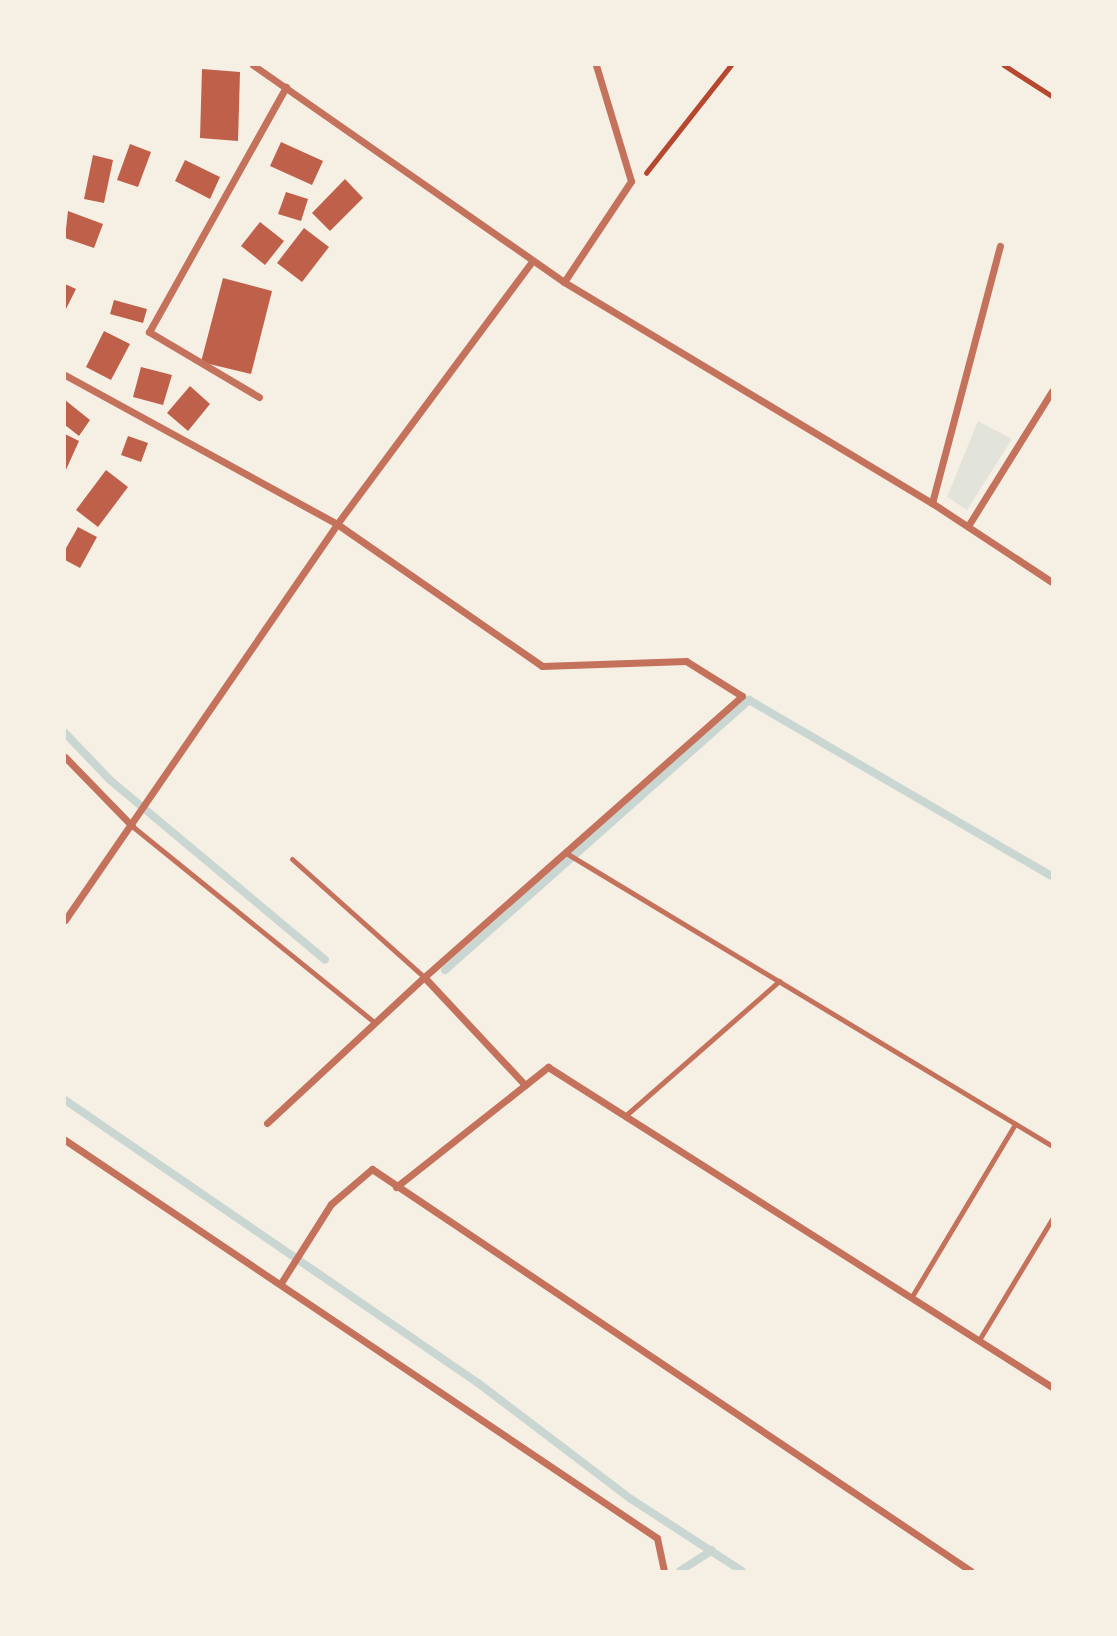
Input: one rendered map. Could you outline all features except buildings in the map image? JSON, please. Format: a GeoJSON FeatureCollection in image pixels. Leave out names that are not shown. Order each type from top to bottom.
{"type":"FeatureCollection","features":[{"type":"Feature","properties":{"kind":"street"},"geometry":{"type":"LineString","coordinates":[[253,65],[564,282],[932,503],[1052,582]]}},
{"type":"Feature","properties":{"kind":"street"},"geometry":{"type":"LineString","coordinates":[[564,282],[631,181],[596,65]]}},
{"type":"Feature","properties":{"kind":"street"},"geometry":{"type":"LineString","coordinates":[[260,397],[149,332],[286,87]]}},
{"type":"Feature","properties":{"kind":"street"},"geometry":{"type":"LineString","coordinates":[[932,503],[1000,246]]}},
{"type":"Feature","properties":{"kind":"street"},"geometry":{"type":"LineString","coordinates":[[65,920],[337,524],[532,261]]}},
{"type":"Feature","properties":{"kind":"street"},"geometry":{"type":"LineString","coordinates":[[65,375],[337,524],[542,666],[686,661],[742,696],[373,1021],[267,1123]]}},
{"type":"Feature","properties":{"kind":"street"},"geometry":{"type":"LineString","coordinates":[[968,526],[1052,391]]}},
{"type":"Feature","properties":{"kind":"street"},"geometry":{"type":"LineString","coordinates":[[65,757],[132,826]]}},
{"type":"Feature","properties":{"kind":"street"},"geometry":{"type":"LineString","coordinates":[[424,977],[525,1085]]}},
{"type":"Feature","properties":{"kind":"street"},"geometry":{"type":"LineString","coordinates":[[396,1186],[548,1067],[1052,1387]]}},
{"type":"Feature","properties":{"kind":"street"},"geometry":{"type":"LineString","coordinates":[[65,1140],[657,1538],[664,1571]]}},
{"type":"Feature","properties":{"kind":"street"},"geometry":{"type":"LineString","coordinates":[[281,1283],[303,1244],[331,1204],[372,1169],[971,1571]]}},
{"type":"Feature","properties":{"kind":"lane"},"geometry":{"type":"LineString","coordinates":[[132,826],[373,1021]]}},
{"type":"Feature","properties":{"kind":"lane"},"geometry":{"type":"LineString","coordinates":[[566,853],[1052,1146]]}},
{"type":"Feature","properties":{"kind":"lane"},"geometry":{"type":"LineString","coordinates":[[292,859],[424,977]]}},
{"type":"Feature","properties":{"kind":"lane"},"geometry":{"type":"LineString","coordinates":[[625,1116],[779,981]]}},
{"type":"Feature","properties":{"kind":"lane"},"geometry":{"type":"LineString","coordinates":[[911,1297],[1016,1124]]}},
{"type":"Feature","properties":{"kind":"lane"},"geometry":{"type":"LineString","coordinates":[[979,1340],[1052,1219]]}},
{"type":"Feature","properties":{"kind":"path"},"geometry":{"type":"LineString","coordinates":[[631,181],[653,169],[731,65]]}},
{"type":"Feature","properties":{"kind":"path"},"geometry":{"type":"LineString","coordinates":[[1004,65],[1052,96]]}},
{"type":"Feature","properties":{"kind":"shaded area"},"geometry":{"type":"Polygon","coordinates":[[[978,421],[1012,439],[967,510],[947,497],[978,421]]]}},
{"type":"Feature","properties":{"kind":"waterway"},"geometry":{"type":"LineString","coordinates":[[445,970],[749,700],[1052,876]]}},
{"type":"Feature","properties":{"kind":"waterway"},"geometry":{"type":"LineString","coordinates":[[65,733],[110,780],[325,960]]}},
{"type":"Feature","properties":{"kind":"waterway"},"geometry":{"type":"LineString","coordinates":[[65,1100],[478,1383],[631,1499],[742,1571]]}},
{"type":"Feature","properties":{"kind":"waterway"},"geometry":{"type":"LineString","coordinates":[[680,1571],[712,1550]]}}]}
